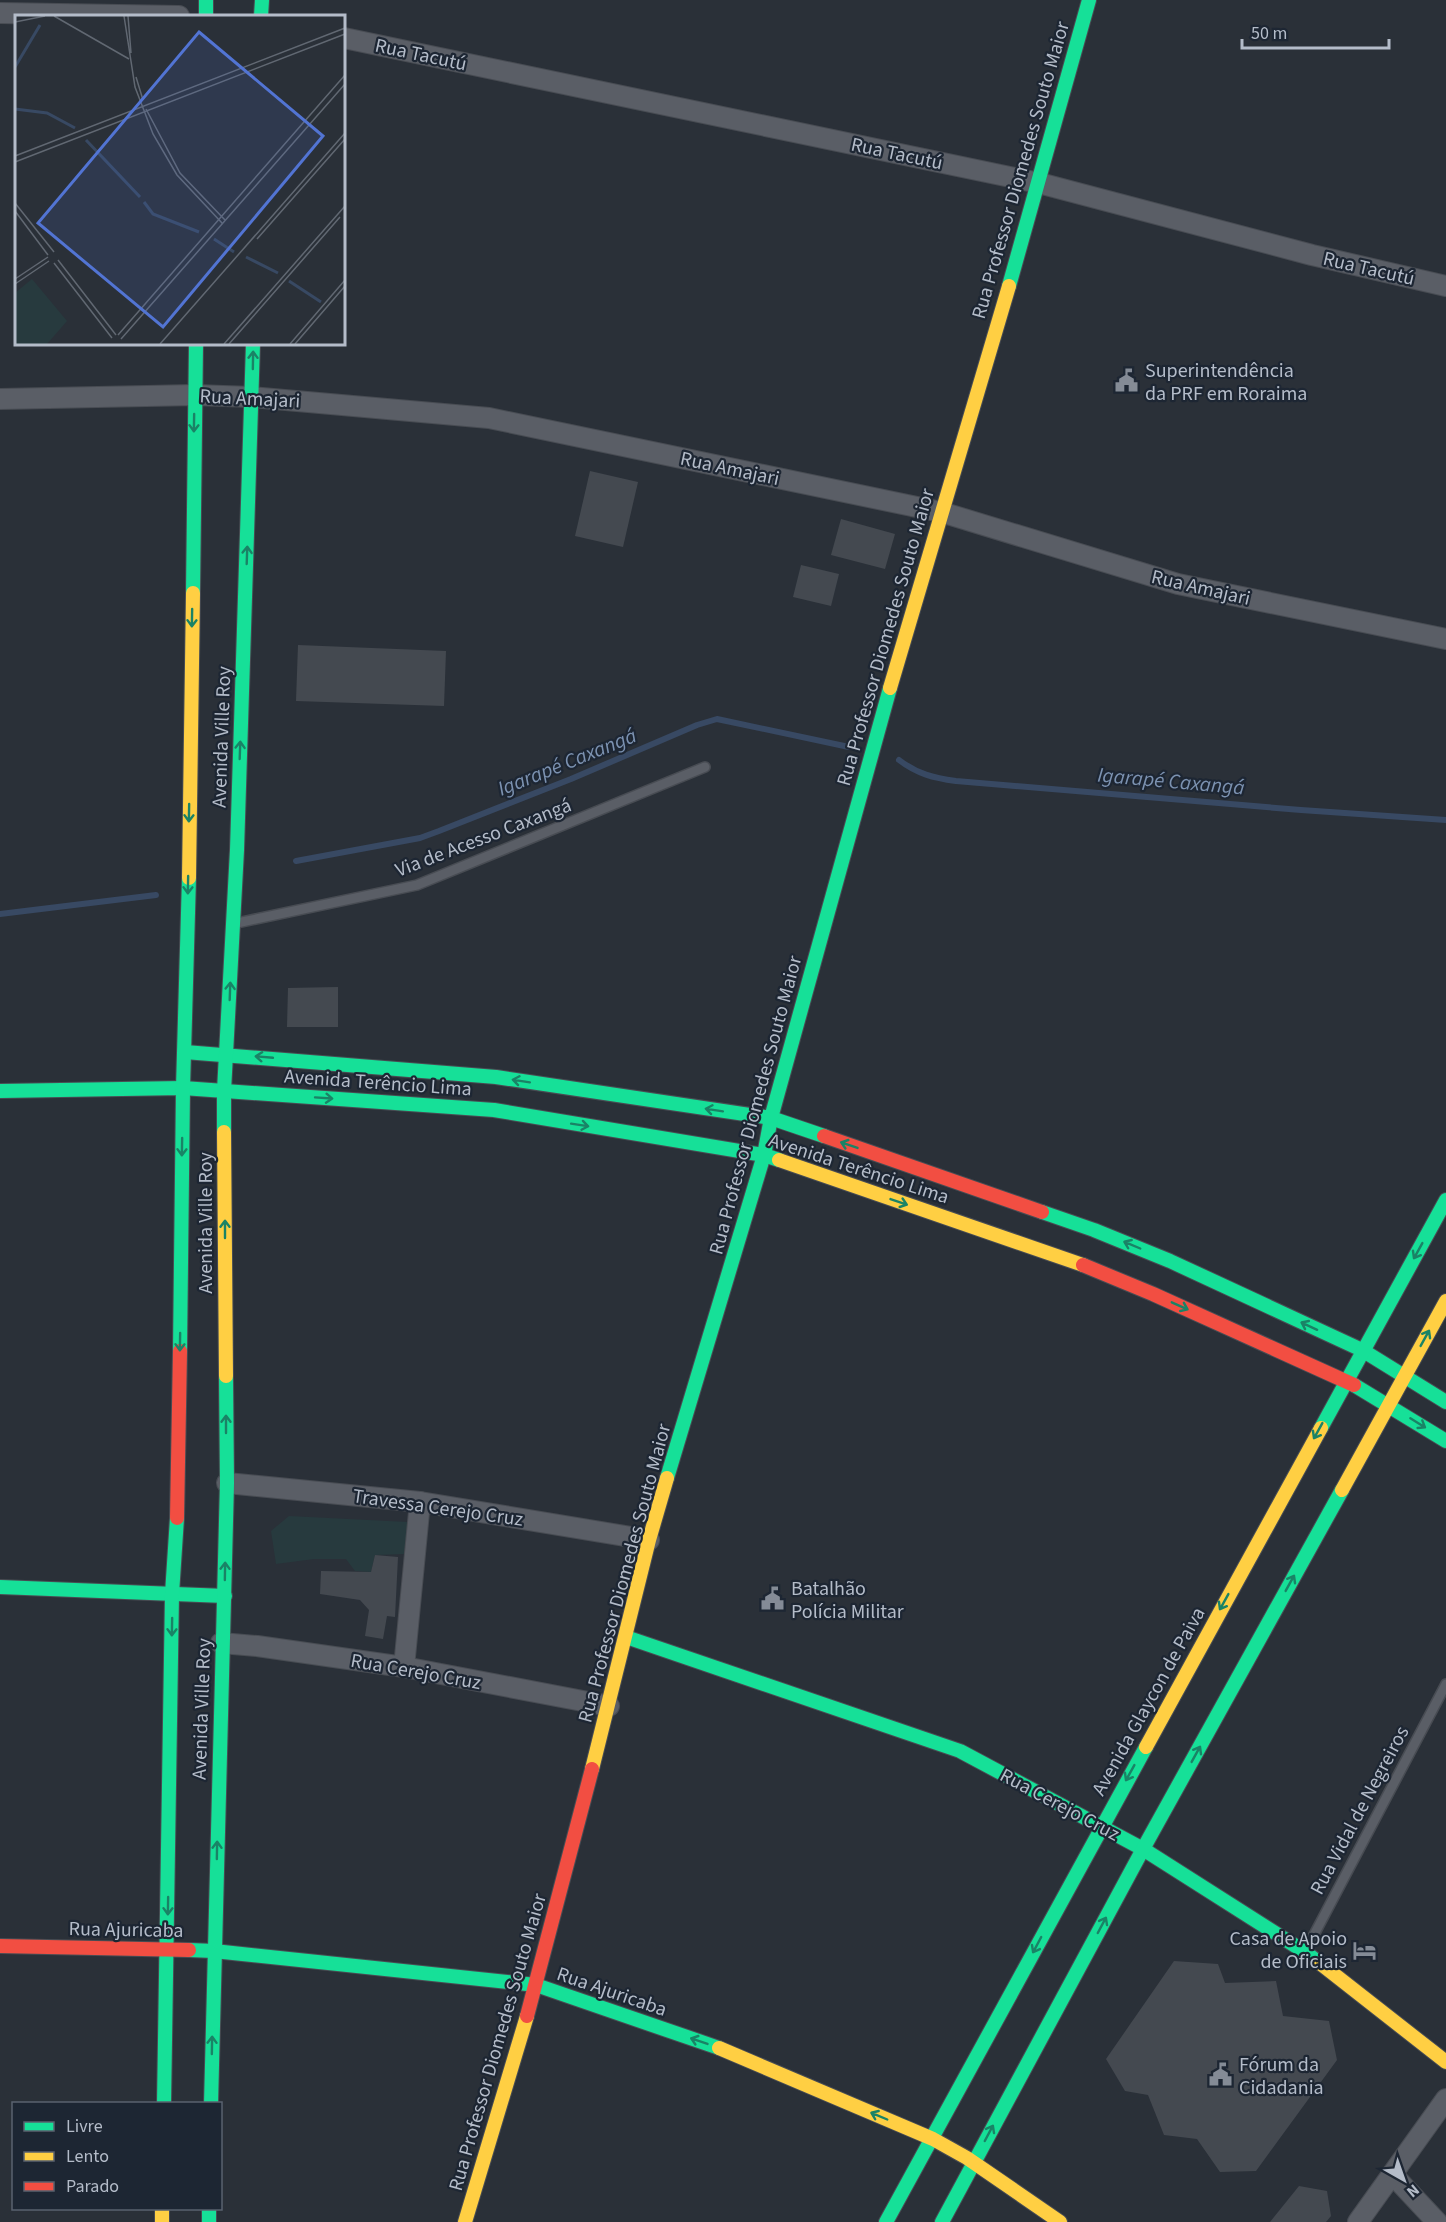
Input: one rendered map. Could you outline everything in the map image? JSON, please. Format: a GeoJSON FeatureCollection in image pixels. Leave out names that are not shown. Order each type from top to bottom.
{"type":"FeatureCollection","features":[{"type":"Feature","properties":{"kind":"main road"},"geometry":{"type":"LineString","coordinates":[[261,15],[262,0]]}},
{"type":"Feature","properties":{"kind":"main road","name":"Rua Professor Diomedes Souto Maior"},"geometry":{"type":"LineString","coordinates":[[465,2222],[536,1985],[609,1706],[649,1540],[764,1155],[771,1118],[866,771],[1039,183],[1089,0]]}},
{"type":"Feature","properties":{"kind":"main road","name":"Avenida Ville Roy"},"geometry":{"type":"LineString","coordinates":[[164,2102],[172,1594],[178,1485],[196,345]]}},
{"type":"Feature","properties":{"kind":"main road","name":"Avenida Ville Roy"},"geometry":{"type":"LineString","coordinates":[[211,2102],[221,1644],[225,1596],[227,1483],[224,1091],[228,1054],[232,919],[237,850],[253,345]]}},
{"type":"Feature","properties":{"kind":"main road","name":"Avenida Terêncio Lima"},"geometry":{"type":"LineString","coordinates":[[184,1052],[496,1077],[771,1118],[1094,1230],[1170,1261],[1362,1350],[1446,1402]]}},
{"type":"Feature","properties":{"kind":"main road","name":"Avenida Terêncio Lima"},"geometry":{"type":"LineString","coordinates":[[0,1091],[183,1088],[494,1110],[764,1155],[1084,1265],[1157,1286],[1346,1380],[1446,1441]]}},
{"type":"Feature","properties":{"kind":"main road","name":"Avenida Glaycon de Paiva"},"geometry":{"type":"LineString","coordinates":[[886,2222],[1446,1200]]}},
{"type":"Feature","properties":{"kind":"main road"},"geometry":{"type":"LineString","coordinates":[[1157,1286],[1170,1261]]}},
{"type":"Feature","properties":{"kind":"main road"},"geometry":{"type":"LineString","coordinates":[[942,2222],[1143,1849],[1446,1301]]}},
{"type":"Feature","properties":{"kind":"main road"},"geometry":{"type":"LineString","coordinates":[[0,1587],[225,1596]]}},
{"type":"Feature","properties":{"kind":"main road","name":"Rua Cerejo Cruz"},"geometry":{"type":"LineString","coordinates":[[626,1637],[960,1751],[1102,1825],[1305,1952],[1446,2062]]}},
{"type":"Feature","properties":{"kind":"main road","name":"Rua Ajuricaba"},"geometry":{"type":"LineString","coordinates":[[0,1946],[214,1951],[536,1985],[727,2051],[933,2139],[1060,2222]]}},
{"type":"Feature","properties":{"kind":"street"},"geometry":{"type":"LineString","coordinates":[[0,13],[119,15]]}},
{"type":"Feature","properties":{"kind":"street","name":"Rua Tacutú"},"geometry":{"type":"LineString","coordinates":[[345,38],[1039,183],[1312,255],[1446,286]]}},
{"type":"Feature","properties":{"kind":"street","name":"Rua Amajari"},"geometry":{"type":"LineString","coordinates":[[0,399],[195,395],[252,397],[489,418],[941,512],[1178,584],[1446,639]]}},
{"type":"Feature","properties":{"kind":"street","name":"Travessa Cerejo Cruz"},"geometry":{"type":"LineString","coordinates":[[227,1483],[420,1502],[649,1540]]}},
{"type":"Feature","properties":{"kind":"street"},"geometry":{"type":"LineString","coordinates":[[404,1667],[420,1502]]}},
{"type":"Feature","properties":{"kind":"street","name":"Rua Cerejo Cruz"},"geometry":{"type":"LineString","coordinates":[[221,1644],[256,1646],[404,1667],[609,1706]]}},
{"type":"Feature","properties":{"kind":"street"},"geometry":{"type":"LineString","coordinates":[[1358,2222],[1446,2099]]}},
{"type":"Feature","properties":{"kind":"street"},"geometry":{"type":"LineString","coordinates":[[1393,2175],[1437,2222]]}},
{"type":"Feature","properties":{"kind":"lane","name":"Via de Acesso Caxangá"},"geometry":{"type":"LineString","coordinates":[[232,919],[417,885],[705,767]]}},
{"type":"Feature","properties":{"kind":"lane","name":"Rua Vidal de Negreiros"},"geometry":{"type":"LineString","coordinates":[[1305,1952],[1446,1684]]}},
{"type":"Feature","properties":{"kind":"green space"},"geometry":{"type":"Polygon","coordinates":[[[289,1516],[408,1522],[404,1554],[375,1555],[371,1572],[355,1571],[346,1559],[314,1559],[276,1564],[271,1531],[289,1516]]]}},
{"type":"Feature","properties":{"kind":"building"},"geometry":{"type":"Polygon","coordinates":[[[590,471],[638,482],[623,547],[575,536],[590,471]]]}},
{"type":"Feature","properties":{"kind":"building"},"geometry":{"type":"Polygon","coordinates":[[[841,519],[895,534],[885,569],[831,555],[841,519]]]}},
{"type":"Feature","properties":{"kind":"building"},"geometry":{"type":"Polygon","coordinates":[[[801,565],[839,574],[831,606],[793,597],[801,565]]]}},
{"type":"Feature","properties":{"kind":"building"},"geometry":{"type":"Polygon","coordinates":[[[298,645],[446,651],[444,706],[296,701],[298,645]]]}},
{"type":"Feature","properties":{"kind":"building"},"geometry":{"type":"Polygon","coordinates":[[[338,987],[338,1027],[287,1027],[288,988],[338,987]]]}},
{"type":"Feature","properties":{"kind":"building"},"geometry":{"type":"Polygon","coordinates":[[[375,1555],[398,1557],[395,1617],[387,1616],[383,1639],[365,1636],[369,1610],[360,1600],[320,1594],[321,1571],[371,1572],[375,1555]]]}},
{"type":"Feature","properties":{"kind":"building","name":"Fórum da Cidadania"},"geometry":{"type":"Polygon","coordinates":[[[1174,1961],[1218,1964],[1225,1983],[1276,1981],[1283,2016],[1329,2021],[1337,2060],[1256,2171],[1220,2172],[1197,2139],[1164,2135],[1148,2095],[1125,2091],[1106,2059],[1174,1961]]]}},
{"type":"Feature","properties":{"kind":"building"},"geometry":{"type":"Polygon","coordinates":[[[1299,2186],[1327,2191],[1331,2216],[1326,2222],[1270,2222],[1299,2186]]]}},
{"type":"Feature","properties":{"kind":"waterway","name":"Igarapé Caxangá"},"geometry":{"type":"LineString","coordinates":[[296,861],[420,838],[571,779],[697,725],[717,719],[849,747]]}},
{"type":"Feature","properties":{"kind":"waterway","name":"Igarapé Caxangá"},"geometry":{"type":"LineString","coordinates":[[899,760],[926,775],[956,781],[1446,820]]}},
{"type":"Feature","properties":{"kind":"waterway","name":"Igarapé Caxangá"},"geometry":{"type":"LineString","coordinates":[[0,914],[156,895]]}},
{"type":"Feature","properties":{"kind":"traffic: fast"},"geometry":{"type":"LineString","coordinates":[[206,0],[206,15]]}},
{"type":"Feature","properties":{"kind":"traffic: fast"},"geometry":{"type":"LineString","coordinates":[[261,15],[262,0]]}},
{"type":"Feature","properties":{"kind":"traffic: fast"},"geometry":{"type":"LineString","coordinates":[[1009,286],[1089,0]]}},
{"type":"Feature","properties":{"kind":"traffic: fast"},"geometry":{"type":"LineString","coordinates":[[193,593],[196,345]]}},
{"type":"Feature","properties":{"kind":"traffic: fast"},"geometry":{"type":"LineString","coordinates":[[224,1132],[224,1091],[237,850],[253,345]]}},
{"type":"Feature","properties":{"kind":"traffic: fast"},"geometry":{"type":"LineString","coordinates":[[667,1478],[764,1155],[771,1118],[890,688]]}},
{"type":"Feature","properties":{"kind":"traffic: fast"},"geometry":{"type":"LineString","coordinates":[[180,1351],[183,1088],[189,878]]}},
{"type":"Feature","properties":{"kind":"traffic: fast"},"geometry":{"type":"LineString","coordinates":[[185,1052],[496,1077],[771,1118],[824,1136]]}},
{"type":"Feature","properties":{"kind":"traffic: fast"},"geometry":{"type":"LineString","coordinates":[[0,1091],[183,1088],[494,1110],[764,1155],[779,1160]]}},
{"type":"Feature","properties":{"kind":"traffic: fast"},"geometry":{"type":"LineString","coordinates":[[1321,1428],[1446,1200]]}},
{"type":"Feature","properties":{"kind":"traffic: fast"},"geometry":{"type":"LineString","coordinates":[[1042,1212],[1170,1261],[1362,1350],[1446,1402]]}},
{"type":"Feature","properties":{"kind":"traffic: fast"},"geometry":{"type":"LineString","coordinates":[[211,2102],[227,1483],[226,1376]]}},
{"type":"Feature","properties":{"kind":"traffic: fast"},"geometry":{"type":"LineString","coordinates":[[1354,1385],[1446,1441]]}},
{"type":"Feature","properties":{"kind":"traffic: fast"},"geometry":{"type":"LineString","coordinates":[[942,2222],[1143,1849],[1342,1490]]}},
{"type":"Feature","properties":{"kind":"traffic: fast"},"geometry":{"type":"LineString","coordinates":[[164,2102],[172,1594],[177,1518]]}},
{"type":"Feature","properties":{"kind":"traffic: fast"},"geometry":{"type":"LineString","coordinates":[[0,1587],[225,1596]]}},
{"type":"Feature","properties":{"kind":"traffic: fast"},"geometry":{"type":"LineString","coordinates":[[626,1637],[960,1751],[1143,1849],[1321,1964]]}},
{"type":"Feature","properties":{"kind":"traffic: fast"},"geometry":{"type":"LineString","coordinates":[[886,2222],[1146,1747]]}},
{"type":"Feature","properties":{"kind":"traffic: fast"},"geometry":{"type":"LineString","coordinates":[[189,1950],[536,1985],[719,2048]]}},
{"type":"Feature","properties":{"kind":"traffic: fast"},"geometry":{"type":"LineString","coordinates":[[209,2210],[209,2222]]}},
{"type":"Feature","properties":{"kind":"traffic: slow"},"geometry":{"type":"LineString","coordinates":[[890,688],[1009,286]]}},
{"type":"Feature","properties":{"kind":"traffic: slow"},"geometry":{"type":"LineString","coordinates":[[189,878],[193,593]]}},
{"type":"Feature","properties":{"kind":"traffic: slow"},"geometry":{"type":"LineString","coordinates":[[224,1132],[226,1376]]}},
{"type":"Feature","properties":{"kind":"traffic: slow"},"geometry":{"type":"LineString","coordinates":[[779,1160],[1083,1265]]}},
{"type":"Feature","properties":{"kind":"traffic: slow"},"geometry":{"type":"LineString","coordinates":[[1342,1490],[1446,1301]]}},
{"type":"Feature","properties":{"kind":"traffic: slow"},"geometry":{"type":"LineString","coordinates":[[1146,1747],[1321,1428]]}},
{"type":"Feature","properties":{"kind":"traffic: slow"},"geometry":{"type":"LineString","coordinates":[[592,1769],[649,1540],[667,1478]]}},
{"type":"Feature","properties":{"kind":"traffic: slow"},"geometry":{"type":"LineString","coordinates":[[1321,1964],[1446,2062]]}},
{"type":"Feature","properties":{"kind":"traffic: slow"},"geometry":{"type":"LineString","coordinates":[[465,2222],[527,2016]]}},
{"type":"Feature","properties":{"kind":"traffic: slow"},"geometry":{"type":"LineString","coordinates":[[719,2048],[933,2139],[967,2158],[1060,2222]]}},
{"type":"Feature","properties":{"kind":"traffic: slow"},"geometry":{"type":"LineString","coordinates":[[162,2210],[162,2222]]}},
{"type":"Feature","properties":{"kind":"traffic: jam"},"geometry":{"type":"LineString","coordinates":[[824,1136],[1042,1212]]}},
{"type":"Feature","properties":{"kind":"traffic: jam"},"geometry":{"type":"LineString","coordinates":[[1083,1265],[1153,1294],[1354,1385]]}},
{"type":"Feature","properties":{"kind":"traffic: jam"},"geometry":{"type":"LineString","coordinates":[[177,1518],[180,1351]]}},
{"type":"Feature","properties":{"kind":"traffic: jam"},"geometry":{"type":"LineString","coordinates":[[527,2016],[592,1769]]}},
{"type":"Feature","properties":{"kind":"traffic: jam"},"geometry":{"type":"LineString","coordinates":[[0,1946],[189,1950]]}},
{"type":"Feature","properties":{"kind":"place","name":"Superintendência da PRF em Roraima"},"geometry":{"type":"Point","coordinates":[1127,381]}},
{"type":"Feature","properties":{"kind":"place","name":"Batalhão Polícia Militar"},"geometry":{"type":"Point","coordinates":[773,1599]}},
{"type":"Feature","properties":{"kind":"place","name":"Casa de Apoio de Oficiais"},"geometry":{"type":"Point","coordinates":[1365,1950]}},
{"type":"Feature","properties":{"kind":"place","name":"Fórum da Cidadania"},"geometry":{"type":"Point","coordinates":[1221,2075]}}]}
